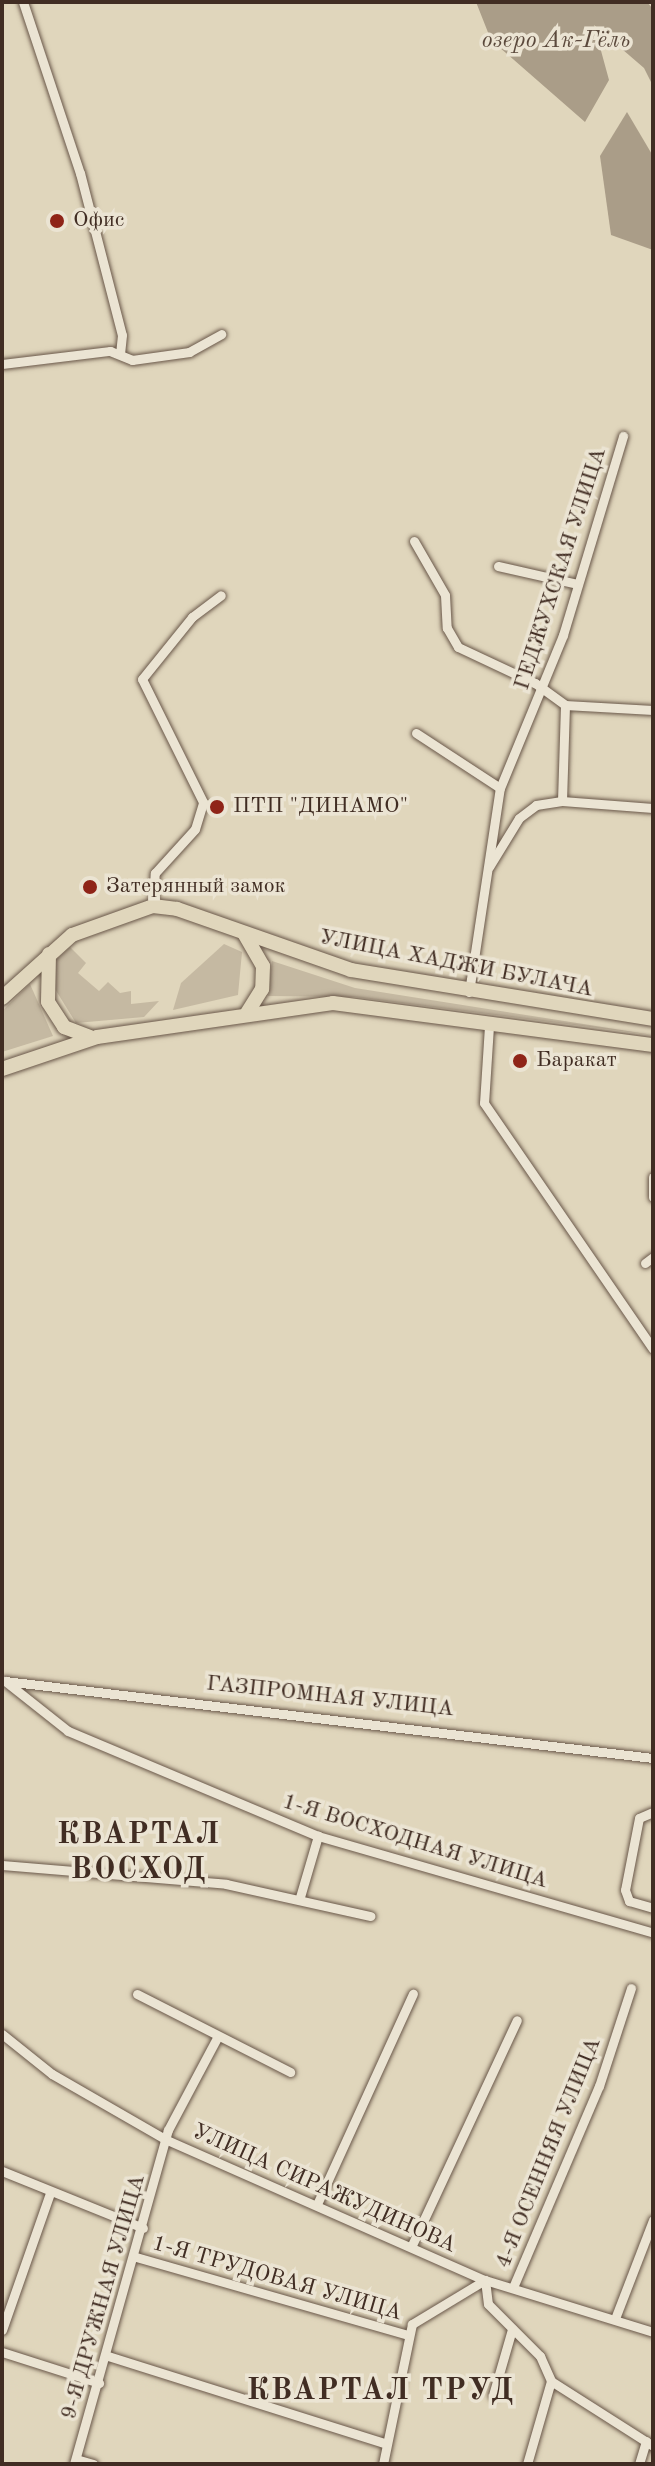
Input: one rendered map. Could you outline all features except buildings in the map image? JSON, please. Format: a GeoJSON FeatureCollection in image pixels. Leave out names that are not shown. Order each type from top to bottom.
{"type":"FeatureCollection","features":[{"type":"Feature","properties":{"kind":"main road","name":"УЛИЦА ХАДЖИ БУЛАЧА"},"geometry":{"type":"LineString","coordinates":[[153,906],[243,933],[334,966],[469,992],[653,1019]]}},
{"type":"Feature","properties":{"kind":"main road"},"geometry":{"type":"LineString","coordinates":[[2,998],[49,954],[85,928],[153,906]]}},
{"type":"Feature","properties":{"kind":"main road"},"geometry":{"type":"LineString","coordinates":[[243,933],[263,966],[262,989],[247,1013]]}},
{"type":"Feature","properties":{"kind":"main road"},"geometry":{"type":"LineString","coordinates":[[49,954],[45,989],[57,1018],[72,1033],[97,1037]]}},
{"type":"Feature","properties":{"kind":"main road"},"geometry":{"type":"LineString","coordinates":[[2,1069],[97,1037],[247,1013],[348,1004],[489,1026],[653,1045]]}},
{"type":"Feature","properties":{"kind":"street"},"geometry":{"type":"LineString","coordinates":[[23,2],[80,173],[122,335],[120,354]]}},
{"type":"Feature","properties":{"kind":"street"},"geometry":{"type":"LineString","coordinates":[[2,364],[120,354],[132,360],[189,352],[221,334]]}},
{"type":"Feature","properties":{"kind":"street","name":"ГЕДЖУХСКАЯ УЛИЦА"},"geometry":{"type":"LineString","coordinates":[[469,992],[500,788],[544,688],[623,436]]}},
{"type":"Feature","properties":{"kind":"street"},"geometry":{"type":"LineString","coordinates":[[414,541],[445,595],[450,639],[489,666],[544,688],[565,705],[653,710]]}},
{"type":"Feature","properties":{"kind":"street"},"geometry":{"type":"LineString","coordinates":[[498,566],[577,584]]}},
{"type":"Feature","properties":{"kind":"street"},"geometry":{"type":"LineString","coordinates":[[153,906],[155,873],[195,829],[203,802],[142,679],[192,617],[221,595]]}},
{"type":"Feature","properties":{"kind":"street"},"geometry":{"type":"LineString","coordinates":[[562,801],[565,705]]}},
{"type":"Feature","properties":{"kind":"street"},"geometry":{"type":"LineString","coordinates":[[416,733],[500,788]]}},
{"type":"Feature","properties":{"kind":"street"},"geometry":{"type":"LineString","coordinates":[[487,871],[519,818],[536,805],[562,801],[653,808]]}},
{"type":"Feature","properties":{"kind":"street"},"geometry":{"type":"LineString","coordinates":[[489,1026],[484,1103],[653,1349]]}},
{"type":"Feature","properties":{"kind":"street"},"geometry":{"type":"LineString","coordinates":[[653,1177],[653,1197]]}},
{"type":"Feature","properties":{"kind":"street","name":"ГАЗПРОМНАЯ УЛИЦА"},"geometry":{"type":"LineString","coordinates":[[3,1681],[653,1758]]}},
{"type":"Feature","properties":{"kind":"street","name":"1-Я ВОСХОДНАЯ УЛИЦА"},"geometry":{"type":"LineString","coordinates":[[3,1681],[68,1731],[318,1836],[653,1933]]}},
{"type":"Feature","properties":{"kind":"street"},"geometry":{"type":"LineString","coordinates":[[653,1812],[639,1818],[625,1896],[653,1908]]}},
{"type":"Feature","properties":{"kind":"street"},"geometry":{"type":"LineString","coordinates":[[300,1897],[318,1836]]}},
{"type":"Feature","properties":{"kind":"street"},"geometry":{"type":"LineString","coordinates":[[2,1865],[174,1878],[300,1897],[370,1916]]}},
{"type":"Feature","properties":{"kind":"street","name":"4-Я ОСЕННЯЯ УЛИЦА"},"geometry":{"type":"LineString","coordinates":[[514,2285],[583,2128],[631,1988]]}},
{"type":"Feature","properties":{"kind":"street"},"geometry":{"type":"LineString","coordinates":[[137,1994],[217,2038],[290,2072]]}},
{"type":"Feature","properties":{"kind":"street"},"geometry":{"type":"LineString","coordinates":[[318,2202],[413,1994]]}},
{"type":"Feature","properties":{"kind":"street"},"geometry":{"type":"LineString","coordinates":[[412,2245],[517,2020]]}},
{"type":"Feature","properties":{"kind":"street","name":"УЛИЦА СИРАЖУДИНОВА"},"geometry":{"type":"LineString","coordinates":[[2,2034],[52,2074],[167,2140],[318,2202],[485,2280],[514,2285],[616,2316],[653,2332]]}},
{"type":"Feature","properties":{"kind":"street","name":"9-Я ДРУЖНАЯ УЛИЦА"},"geometry":{"type":"LineString","coordinates":[[75,2461],[108,2356],[167,2140],[217,2038]]}},
{"type":"Feature","properties":{"kind":"street"},"geometry":{"type":"LineString","coordinates":[[2,2171],[50,2193],[143,2228]]}},
{"type":"Feature","properties":{"kind":"street"},"geometry":{"type":"LineString","coordinates":[[2,2330],[50,2193]]}},
{"type":"Feature","properties":{"kind":"street"},"geometry":{"type":"LineString","coordinates":[[616,2316],[653,2220]]}},
{"type":"Feature","properties":{"kind":"street","name":"1-Я ТРУДОВАЯ УЛИЦА"},"geometry":{"type":"LineString","coordinates":[[136,2257],[408,2335]]}},
{"type":"Feature","properties":{"kind":"street"},"geometry":{"type":"LineString","coordinates":[[383,2464],[384,2443],[408,2335],[422,2314],[485,2280],[488,2304],[540,2356],[551,2381],[650,2444],[639,2464]]}},
{"type":"Feature","properties":{"kind":"street"},"geometry":{"type":"LineString","coordinates":[[493,2395],[512,2329]]}},
{"type":"Feature","properties":{"kind":"street"},"geometry":{"type":"LineString","coordinates":[[2,2352],[99,2383]]}},
{"type":"Feature","properties":{"kind":"street"},"geometry":{"type":"LineString","coordinates":[[108,2356],[384,2443]]}},
{"type":"Feature","properties":{"kind":"street"},"geometry":{"type":"LineString","coordinates":[[527,2464],[551,2381]]}},
{"type":"Feature","properties":{"kind":"street"},"geometry":{"type":"LineString","coordinates":[[75,2461],[93,2464]]}},
{"type":"Feature","properties":{"kind":"shaded area"},"geometry":{"type":"Polygon","coordinates":[[[224,944],[242,952],[238,995],[173,1010],[181,983],[224,944]]]}},
{"type":"Feature","properties":{"kind":"shaded area"},"geometry":{"type":"Polygon","coordinates":[[[70,947],[86,963],[78,973],[99,991],[108,982],[120,993],[131,991],[131,1004],[159,1001],[144,1017],[76,1023],[55,989],[56,960],[70,947]]]}},
{"type":"Feature","properties":{"kind":"shaded area"},"geometry":{"type":"Polygon","coordinates":[[[272,961],[355,988],[653,1035],[355,997],[268,996],[272,961]]]}},
{"type":"Feature","properties":{"kind":"shaded area"},"geometry":{"type":"Polygon","coordinates":[[[30,984],[53,1036],[2,1052],[2,1011],[30,984]]]}},
{"type":"Feature","properties":{"kind":"water","name":"озеро Ак-Гёль"},"geometry":{"type":"Polygon","coordinates":[[[476,2],[647,2],[653,9],[653,86],[644,68],[594,25],[609,80],[585,122],[491,40],[476,2]]]}},
{"type":"Feature","properties":{"kind":"water","name":"озеро Ак-Гёль"},"geometry":{"type":"Polygon","coordinates":[[[627,112],[653,156],[653,250],[611,235],[600,156],[627,112]]]}},
{"type":"Feature","properties":{"kind":"place","name":"Офис"},"geometry":{"type":"Point","coordinates":[57,221]}},
{"type":"Feature","properties":{"kind":"place","name":"ПТП \"ДИНАМО\""},"geometry":{"type":"Point","coordinates":[217,807]}},
{"type":"Feature","properties":{"kind":"place","name":"Затерянный замок"},"geometry":{"type":"Point","coordinates":[90,887]}},
{"type":"Feature","properties":{"kind":"place","name":"Баракат"},"geometry":{"type":"Point","coordinates":[520,1061]}},
{"type":"Feature","properties":{"kind":"district","name":"КВАРТАЛ ВОСХОД"},"geometry":{"type":"Point","coordinates":[139,1852]}},
{"type":"Feature","properties":{"kind":"district","name":"КВАРТАЛ ТРУД"},"geometry":{"type":"Point","coordinates":[381,2391]}}]}
